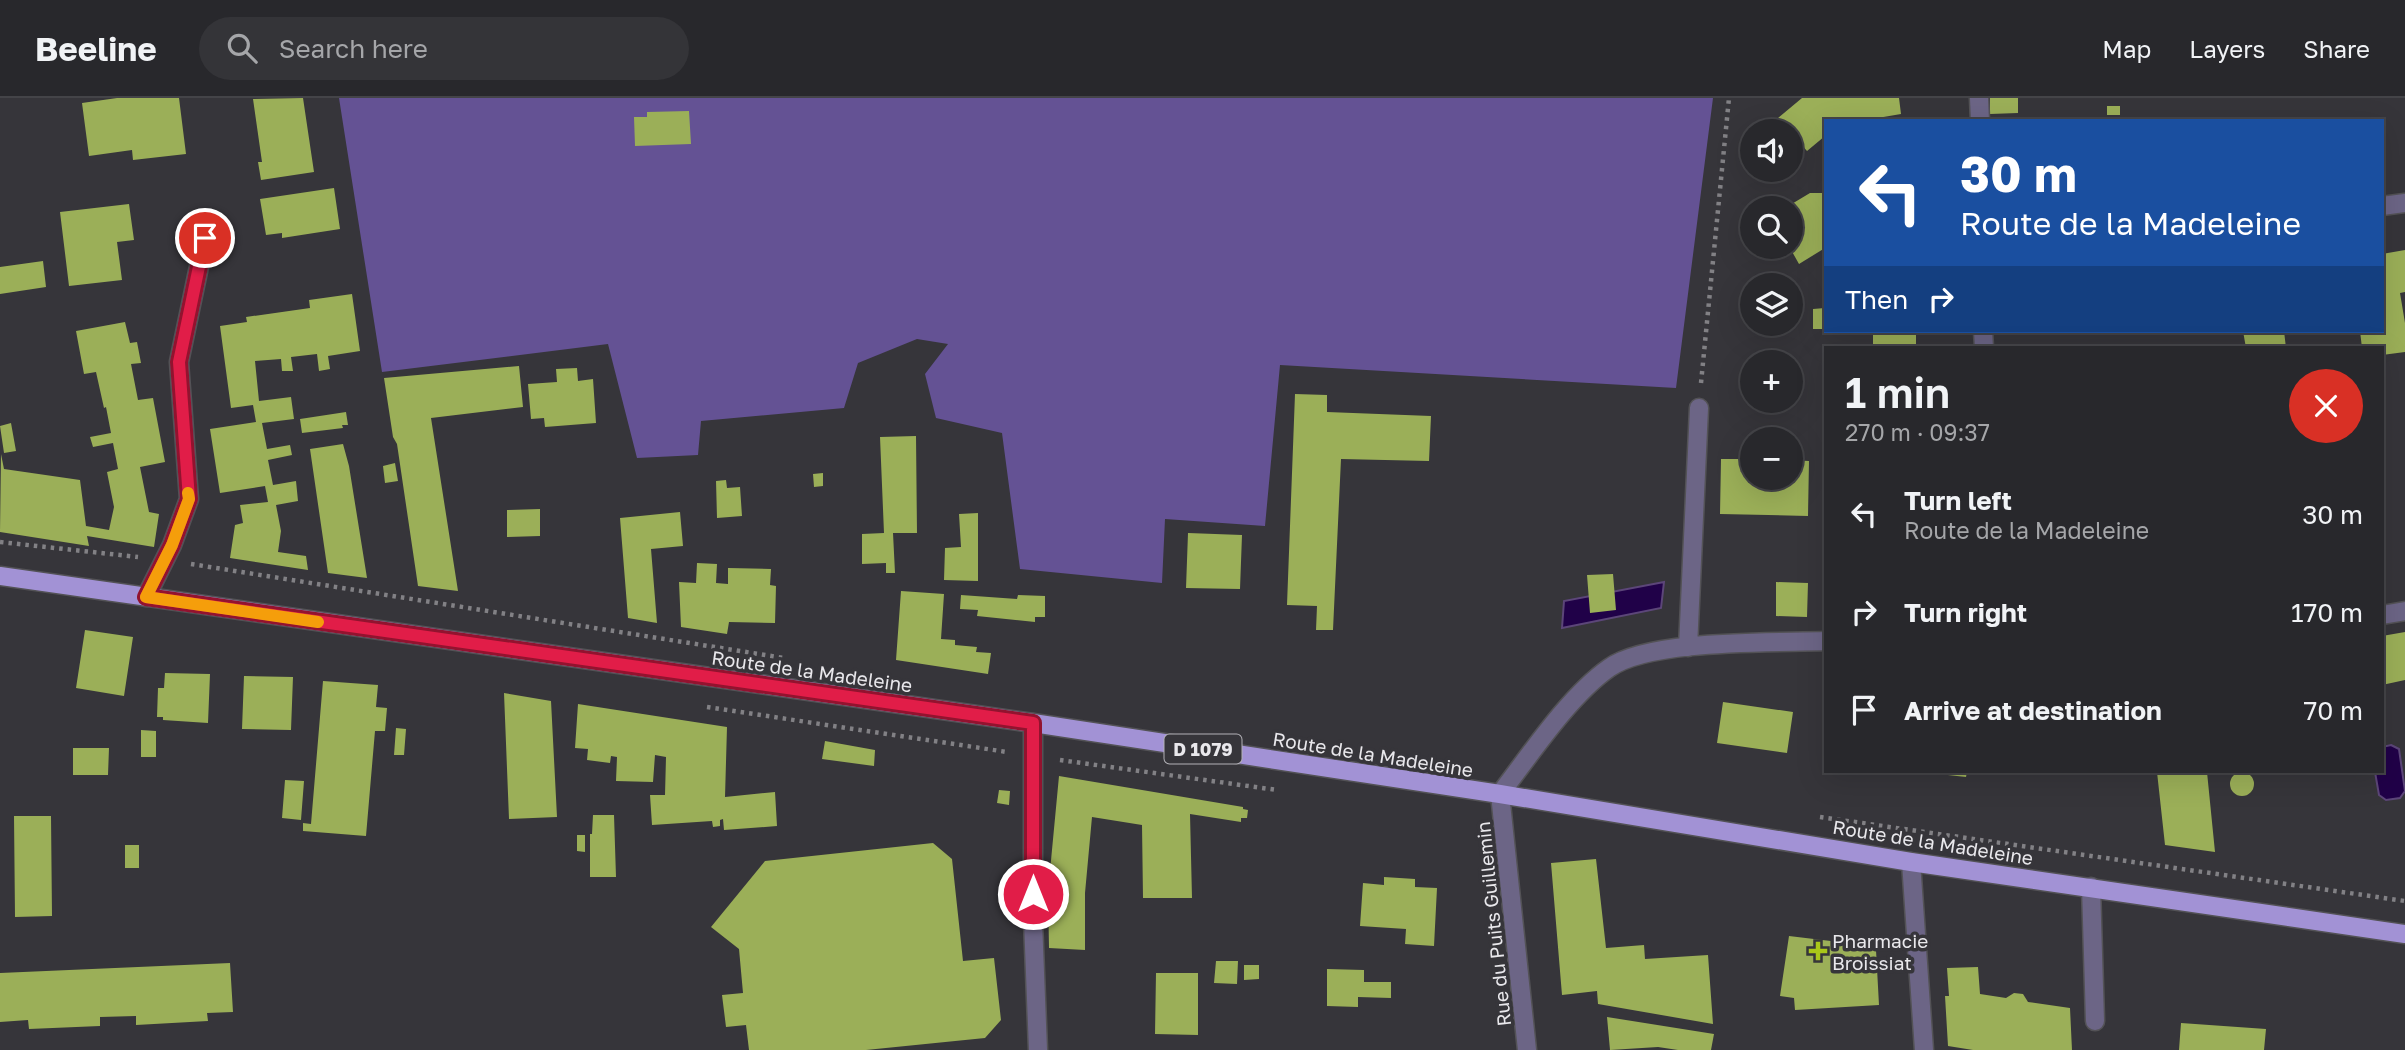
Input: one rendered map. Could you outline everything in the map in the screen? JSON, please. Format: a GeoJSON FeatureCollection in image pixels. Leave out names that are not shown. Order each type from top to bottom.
{"type":"FeatureCollection","features":[{"type":"Feature","properties":{"kind":"main road","name":"Route de la Madeleine"},"geometry":{"type":"LineString","coordinates":[[0,576],[1033,723],[1500,794],[1911,862],[2405,934]]}},
{"type":"Feature","properties":{"kind":"street"},"geometry":{"type":"LineString","coordinates":[[1979,98],[1980,119]]}},
{"type":"Feature","properties":{"kind":"street"},"geometry":{"type":"LineString","coordinates":[[2384,206],[2405,203]]}},
{"type":"Feature","properties":{"kind":"street"},"geometry":{"type":"LineString","coordinates":[[146,597],[172,545],[189,499],[179,362],[205,238]]}},
{"type":"Feature","properties":{"kind":"street"},"geometry":{"type":"LineString","coordinates":[[1688,648],[1699,408]]}},
{"type":"Feature","properties":{"kind":"street"},"geometry":{"type":"LineString","coordinates":[[2384,615],[2405,611]]}},
{"type":"Feature","properties":{"kind":"street"},"geometry":{"type":"LineString","coordinates":[[1500,794],[1582,691],[1611,666],[1657,650],[1824,641]]}},
{"type":"Feature","properties":{"kind":"street"},"geometry":{"type":"LineString","coordinates":[[1033,723],[1033,921],[1038,1050]]}},
{"type":"Feature","properties":{"kind":"street","name":"Rue du Puits Guillemin"},"geometry":{"type":"LineString","coordinates":[[1500,794],[1527,1050]]}},
{"type":"Feature","properties":{"kind":"street"},"geometry":{"type":"LineString","coordinates":[[1911,862],[1924,1050]]}},
{"type":"Feature","properties":{"kind":"street"},"geometry":{"type":"LineString","coordinates":[[2091,887],[2095,1021]]}},
{"type":"Feature","properties":{"kind":"path"},"geometry":{"type":"LineString","coordinates":[[1699,408],[1729,98]]}},
{"type":"Feature","properties":{"kind":"shaded area"},"geometry":{"type":"Polygon","coordinates":[[[339,98],[1713,98],[1676,388],[1280,365],[1265,526],[1165,519],[1162,583],[1020,569],[1002,433],[936,418],[925,374],[948,344],[917,339],[858,363],[844,408],[701,421],[698,455],[637,458],[608,344],[382,372],[339,98]]]}},
{"type":"Feature","properties":{"kind":"shaded area"},"geometry":{"type":"Polygon","coordinates":[[[1664,582],[1661,608],[1562,628],[1564,601],[1664,582]]]}},
{"type":"Feature","properties":{"kind":"shaded area"},"geometry":{"type":"Polygon","coordinates":[[[2391,745],[2399,749],[2405,791],[2400,798],[2386,800],[2379,795],[2375,773],[2384,773],[2384,747],[2391,745]]]}},
{"type":"Feature","properties":{"kind":"building"},"geometry":{"type":"Polygon","coordinates":[[[117,98],[179,98],[186,154],[133,160],[132,150],[89,156],[82,103],[117,98]]]}},
{"type":"Feature","properties":{"kind":"building"},"geometry":{"type":"Polygon","coordinates":[[[303,98],[314,172],[261,180],[258,162],[262,162],[253,99],[303,98]]]}},
{"type":"Feature","properties":{"kind":"building"},"geometry":{"type":"Polygon","coordinates":[[[1802,98],[1899,98],[1901,114],[1872,119],[1824,119],[1824,137],[1807,151],[1803,146],[1803,119],[1779,119],[1802,98]]]}},
{"type":"Feature","properties":{"kind":"building"},"geometry":{"type":"Polygon","coordinates":[[[1990,98],[2018,98],[2018,113],[1990,114],[1990,98]]]}},
{"type":"Feature","properties":{"kind":"building"},"geometry":{"type":"Polygon","coordinates":[[[2107,106],[2120,106],[2120,115],[2107,115],[2107,106]]]}},
{"type":"Feature","properties":{"kind":"building"},"geometry":{"type":"Polygon","coordinates":[[[689,111],[691,144],[635,146],[634,117],[647,117],[647,112],[689,111]]]}},
{"type":"Feature","properties":{"kind":"building"},"geometry":{"type":"Polygon","coordinates":[[[334,188],[340,229],[282,238],[282,233],[266,235],[260,199],[334,188]]]}},
{"type":"Feature","properties":{"kind":"building"},"geometry":{"type":"Polygon","coordinates":[[[1810,193],[1824,193],[1824,249],[1799,264],[1796,259],[1803,259],[1803,197],[1810,193]]]}},
{"type":"Feature","properties":{"kind":"building"},"geometry":{"type":"Polygon","coordinates":[[[129,204],[134,240],[117,242],[122,280],[69,286],[60,212],[129,204]]]}},
{"type":"Feature","properties":{"kind":"building"},"geometry":{"type":"Polygon","coordinates":[[[2405,250],[2405,292],[2400,293],[2405,323],[2405,352],[2384,355],[2384,346],[2362,346],[2360,333],[2384,333],[2384,254],[2405,250]]]}},
{"type":"Feature","properties":{"kind":"building"},"geometry":{"type":"Polygon","coordinates":[[[43,261],[46,287],[0,294],[0,267],[43,261]]]}},
{"type":"Feature","properties":{"kind":"building"},"geometry":{"type":"Polygon","coordinates":[[[352,294],[360,351],[328,356],[330,369],[319,371],[317,354],[291,357],[293,371],[282,371],[281,359],[255,361],[259,401],[291,397],[294,419],[262,423],[267,449],[290,445],[292,455],[268,460],[273,485],[296,481],[298,501],[276,505],[281,531],[278,552],[306,556],[308,570],[230,558],[235,525],[243,523],[240,505],[268,502],[265,486],[220,493],[210,429],[256,422],[253,405],[231,408],[220,326],[247,322],[246,317],[310,308],[309,300],[352,294]]]}},
{"type":"Feature","properties":{"kind":"building"},"geometry":{"type":"Polygon","coordinates":[[[1824,308],[1824,329],[1813,329],[1813,309],[1824,308]]]}},
{"type":"Feature","properties":{"kind":"building"},"geometry":{"type":"Polygon","coordinates":[[[125,322],[130,343],[137,342],[141,363],[131,364],[138,400],[153,398],[165,462],[140,467],[149,512],[159,514],[154,547],[87,536],[89,546],[0,532],[1,454],[4,469],[80,480],[86,526],[109,530],[114,507],[107,472],[118,469],[113,443],[93,447],[90,437],[111,433],[96,372],[84,374],[76,331],[125,322]]]}},
{"type":"Feature","properties":{"kind":"building"},"geometry":{"type":"Polygon","coordinates":[[[1873,333],[1916,333],[1916,346],[1873,346],[1873,333]]]}},
{"type":"Feature","properties":{"kind":"building"},"geometry":{"type":"Polygon","coordinates":[[[2243,333],[2284,333],[2286,346],[2246,346],[2243,333]]]}},
{"type":"Feature","properties":{"kind":"building"},"geometry":{"type":"Polygon","coordinates":[[[519,366],[523,407],[431,418],[458,591],[418,586],[397,444],[393,437],[384,378],[519,366]]]}},
{"type":"Feature","properties":{"kind":"building"},"geometry":{"type":"Polygon","coordinates":[[[577,368],[578,381],[593,379],[596,423],[545,427],[544,418],[531,419],[528,384],[557,382],[556,369],[577,368]]]}},
{"type":"Feature","properties":{"kind":"building"},"geometry":{"type":"Polygon","coordinates":[[[1295,394],[1327,395],[1327,412],[1431,416],[1429,461],[1341,459],[1333,630],[1316,630],[1317,606],[1287,605],[1295,394]]]}},
{"type":"Feature","properties":{"kind":"building"},"geometry":{"type":"Polygon","coordinates":[[[346,412],[348,425],[342,425],[343,428],[302,433],[300,419],[346,412]]]}},
{"type":"Feature","properties":{"kind":"building"},"geometry":{"type":"Polygon","coordinates":[[[11,423],[16,451],[4,453],[0,426],[11,423]]]}},
{"type":"Feature","properties":{"kind":"building"},"geometry":{"type":"Polygon","coordinates":[[[916,436],[917,533],[893,533],[895,573],[886,573],[886,563],[862,564],[862,534],[884,533],[880,437],[916,436]]]}},
{"type":"Feature","properties":{"kind":"building"},"geometry":{"type":"Polygon","coordinates":[[[343,444],[367,578],[328,573],[310,449],[343,444]]]}},
{"type":"Feature","properties":{"kind":"building"},"geometry":{"type":"Polygon","coordinates":[[[1721,459],[1740,459],[1740,490],[1803,490],[1803,461],[1809,461],[1808,516],[1720,514],[1721,459]]]}},
{"type":"Feature","properties":{"kind":"building"},"geometry":{"type":"Polygon","coordinates":[[[395,463],[398,481],[385,483],[383,466],[395,463]]]}},
{"type":"Feature","properties":{"kind":"building"},"geometry":{"type":"Polygon","coordinates":[[[823,473],[823,486],[814,487],[813,474],[823,473]]]}},
{"type":"Feature","properties":{"kind":"building"},"geometry":{"type":"Polygon","coordinates":[[[726,480],[727,488],[740,487],[742,516],[717,518],[716,481],[726,480]]]}},
{"type":"Feature","properties":{"kind":"building"},"geometry":{"type":"Polygon","coordinates":[[[540,509],[540,536],[507,537],[507,510],[540,509]]]}},
{"type":"Feature","properties":{"kind":"building"},"geometry":{"type":"Polygon","coordinates":[[[680,512],[683,546],[651,549],[657,623],[628,618],[620,518],[680,512]]]}},
{"type":"Feature","properties":{"kind":"building"},"geometry":{"type":"Polygon","coordinates":[[[978,513],[978,581],[944,580],[945,548],[961,547],[959,514],[978,513]]]}},
{"type":"Feature","properties":{"kind":"building"},"geometry":{"type":"Polygon","coordinates":[[[1188,533],[1242,535],[1240,589],[1186,588],[1188,533]]]}},
{"type":"Feature","properties":{"kind":"building"},"geometry":{"type":"Polygon","coordinates":[[[697,563],[717,564],[716,583],[728,584],[728,568],[771,569],[770,585],[776,586],[775,623],[729,622],[727,634],[681,627],[679,582],[696,583],[697,563]]]}},
{"type":"Feature","properties":{"kind":"building"},"geometry":{"type":"Polygon","coordinates":[[[1613,574],[1616,610],[1590,613],[1587,575],[1613,574]]]}},
{"type":"Feature","properties":{"kind":"building"},"geometry":{"type":"Polygon","coordinates":[[[1776,582],[1808,583],[1807,617],[1776,616],[1776,582]]]}},
{"type":"Feature","properties":{"kind":"building"},"geometry":{"type":"Polygon","coordinates":[[[901,591],[944,594],[941,639],[955,640],[955,645],[977,647],[976,652],[991,653],[988,674],[896,660],[901,591]]]}},
{"type":"Feature","properties":{"kind":"building"},"geometry":{"type":"Polygon","coordinates":[[[961,595],[1017,599],[1018,595],[1045,596],[1045,617],[1035,617],[1035,622],[977,616],[978,610],[960,609],[961,595]]]}},
{"type":"Feature","properties":{"kind":"building"},"geometry":{"type":"Polygon","coordinates":[[[85,630],[133,637],[124,696],[76,688],[85,630]]]}},
{"type":"Feature","properties":{"kind":"building"},"geometry":{"type":"Polygon","coordinates":[[[2405,632],[2405,680],[2384,685],[2384,636],[2405,632]]]}},
{"type":"Feature","properties":{"kind":"building"},"geometry":{"type":"Polygon","coordinates":[[[165,673],[210,674],[208,723],[163,720],[163,717],[157,717],[158,688],[164,688],[165,673]]]}},
{"type":"Feature","properties":{"kind":"building"},"geometry":{"type":"Polygon","coordinates":[[[244,676],[293,677],[291,730],[242,729],[244,676]]]}},
{"type":"Feature","properties":{"kind":"building"},"geometry":{"type":"Polygon","coordinates":[[[323,681],[378,685],[376,707],[387,708],[385,731],[375,731],[366,836],[303,831],[303,823],[311,824],[323,681]]]}},
{"type":"Feature","properties":{"kind":"building"},"geometry":{"type":"Polygon","coordinates":[[[504,693],[551,701],[557,817],[509,819],[504,693]]]}},
{"type":"Feature","properties":{"kind":"building"},"geometry":{"type":"Polygon","coordinates":[[[1723,702],[1793,712],[1787,753],[1717,743],[1723,702]]]}},
{"type":"Feature","properties":{"kind":"building"},"geometry":{"type":"Polygon","coordinates":[[[578,704],[727,727],[725,797],[775,792],[777,826],[724,830],[723,819],[720,820],[720,826],[713,827],[712,821],[652,825],[650,795],[665,795],[666,757],[655,755],[653,782],[616,781],[617,757],[611,756],[610,763],[587,760],[588,749],[575,748],[578,704]]]}},
{"type":"Feature","properties":{"kind":"building"},"geometry":{"type":"Polygon","coordinates":[[[396,728],[406,729],[404,755],[394,755],[396,728]]]}},
{"type":"Feature","properties":{"kind":"building"},"geometry":{"type":"Polygon","coordinates":[[[141,730],[156,731],[156,757],[141,757],[141,730]]]}},
{"type":"Feature","properties":{"kind":"building"},"geometry":{"type":"Polygon","coordinates":[[[825,741],[875,750],[874,766],[822,759],[825,741]]]}},
{"type":"Feature","properties":{"kind":"building"},"geometry":{"type":"Polygon","coordinates":[[[73,748],[109,748],[108,775],[73,775],[73,748]]]}},
{"type":"Feature","properties":{"kind":"building"},"geometry":{"type":"Polygon","coordinates":[[[1939,773],[1967,773],[1966,777],[1939,773]]]}},
{"type":"Feature","properties":{"kind":"building"},"geometry":{"type":"Polygon","coordinates":[[[2157,773],[2207,773],[2215,852],[2165,845],[2157,773]]]}},
{"type":"Feature","properties":{"kind":"building"},"geometry":{"type":"Polygon","coordinates":[[[2238,773],[2246,773],[2253,780],[2253,788],[2246,795],[2238,795],[2231,788],[2231,780],[2238,773]]]}},
{"type":"Feature","properties":{"kind":"building"},"geometry":{"type":"Polygon","coordinates":[[[1059,776],[1243,807],[1248,810],[1247,818],[1241,818],[1241,822],[1190,814],[1192,898],[1143,898],[1142,825],[1092,817],[1085,893],[1085,950],[1049,948],[1048,892],[1059,776]]]}},
{"type":"Feature","properties":{"kind":"building"},"geometry":{"type":"Polygon","coordinates":[[[285,780],[304,781],[301,820],[282,818],[285,780]]]}},
{"type":"Feature","properties":{"kind":"building"},"geometry":{"type":"Polygon","coordinates":[[[999,790],[1010,791],[1009,805],[997,803],[999,790]]]}},
{"type":"Feature","properties":{"kind":"building"},"geometry":{"type":"Polygon","coordinates":[[[593,815],[614,815],[616,877],[590,877],[593,815]]]}},
{"type":"Feature","properties":{"kind":"building"},"geometry":{"type":"Polygon","coordinates":[[[14,816],[51,816],[52,916],[15,917],[14,816]]]}},
{"type":"Feature","properties":{"kind":"building"},"geometry":{"type":"Polygon","coordinates":[[[577,835],[585,835],[585,852],[577,851],[577,835]]]}},
{"type":"Feature","properties":{"kind":"building"},"geometry":{"type":"Polygon","coordinates":[[[933,843],[952,859],[963,961],[994,958],[1001,1020],[985,1038],[866,1050],[749,1050],[746,1025],[726,1027],[722,995],[743,993],[739,949],[711,927],[765,861],[933,843]]]}},
{"type":"Feature","properties":{"kind":"building"},"geometry":{"type":"Polygon","coordinates":[[[125,845],[139,845],[139,868],[125,868],[125,845]]]}},
{"type":"Feature","properties":{"kind":"building"},"geometry":{"type":"Polygon","coordinates":[[[1596,859],[1606,948],[1644,945],[1645,959],[1708,955],[1713,1024],[1598,1004],[1597,991],[1562,995],[1551,863],[1596,859]]]}},
{"type":"Feature","properties":{"kind":"building"},"geometry":{"type":"Polygon","coordinates":[[[1384,877],[1415,879],[1415,887],[1437,888],[1434,946],[1405,944],[1406,929],[1360,926],[1363,883],[1384,885],[1384,877]]]}},
{"type":"Feature","properties":{"kind":"building"},"geometry":{"type":"Polygon","coordinates":[[[1789,936],[1864,945],[1864,948],[1876,950],[1879,1005],[1795,1010],[1794,998],[1780,996],[1789,936]]]}},
{"type":"Feature","properties":{"kind":"building"},"geometry":{"type":"Polygon","coordinates":[[[1216,961],[1238,961],[1237,984],[1214,983],[1216,961]]]}},
{"type":"Feature","properties":{"kind":"building"},"geometry":{"type":"Polygon","coordinates":[[[230,963],[233,1012],[207,1013],[208,1021],[136,1025],[136,1016],[100,1017],[100,1026],[29,1029],[28,1020],[0,1022],[0,973],[230,963]]]}},
{"type":"Feature","properties":{"kind":"building"},"geometry":{"type":"Polygon","coordinates":[[[1244,965],[1259,965],[1259,979],[1244,980],[1244,965]]]}},
{"type":"Feature","properties":{"kind":"building"},"geometry":{"type":"Polygon","coordinates":[[[1978,967],[1980,994],[2006,998],[2014,993],[2023,994],[2028,1002],[2070,1008],[2072,1050],[1973,1050],[1948,1046],[1945,996],[1949,996],[1947,968],[1978,967]]]}},
{"type":"Feature","properties":{"kind":"building"},"geometry":{"type":"Polygon","coordinates":[[[1327,969],[1364,970],[1364,982],[1391,982],[1391,998],[1358,997],[1358,1007],[1327,1006],[1327,969]]]}},
{"type":"Feature","properties":{"kind":"building"},"geometry":{"type":"Polygon","coordinates":[[[1156,973],[1198,973],[1198,1035],[1155,1034],[1156,973]]]}},
{"type":"Feature","properties":{"kind":"building"},"geometry":{"type":"Polygon","coordinates":[[[1607,1017],[1714,1034],[1711,1050],[1658,1047],[1610,1050],[1607,1017]]]}},
{"type":"Feature","properties":{"kind":"building"},"geometry":{"type":"Polygon","coordinates":[[[2181,1023],[2266,1029],[2264,1050],[2179,1050],[2181,1023]]]}},
{"type":"Feature","properties":{"kind":"slow traffic"},"geometry":{"type":"LineString","coordinates":[[188,493],[189,499],[172,545],[146,597],[318,622]]}},
{"type":"Feature","properties":{"kind":"place","name":"Pharmacie Broissiat"},"geometry":{"type":"Point","coordinates":[1818,951]}},
{"type":"Feature","properties":{"kind":"route"},"geometry":{"type":"LineString","coordinates":[[205,238],[179,362],[189,499],[172,545],[146,597],[1033,723],[1033,894]]}}]}
